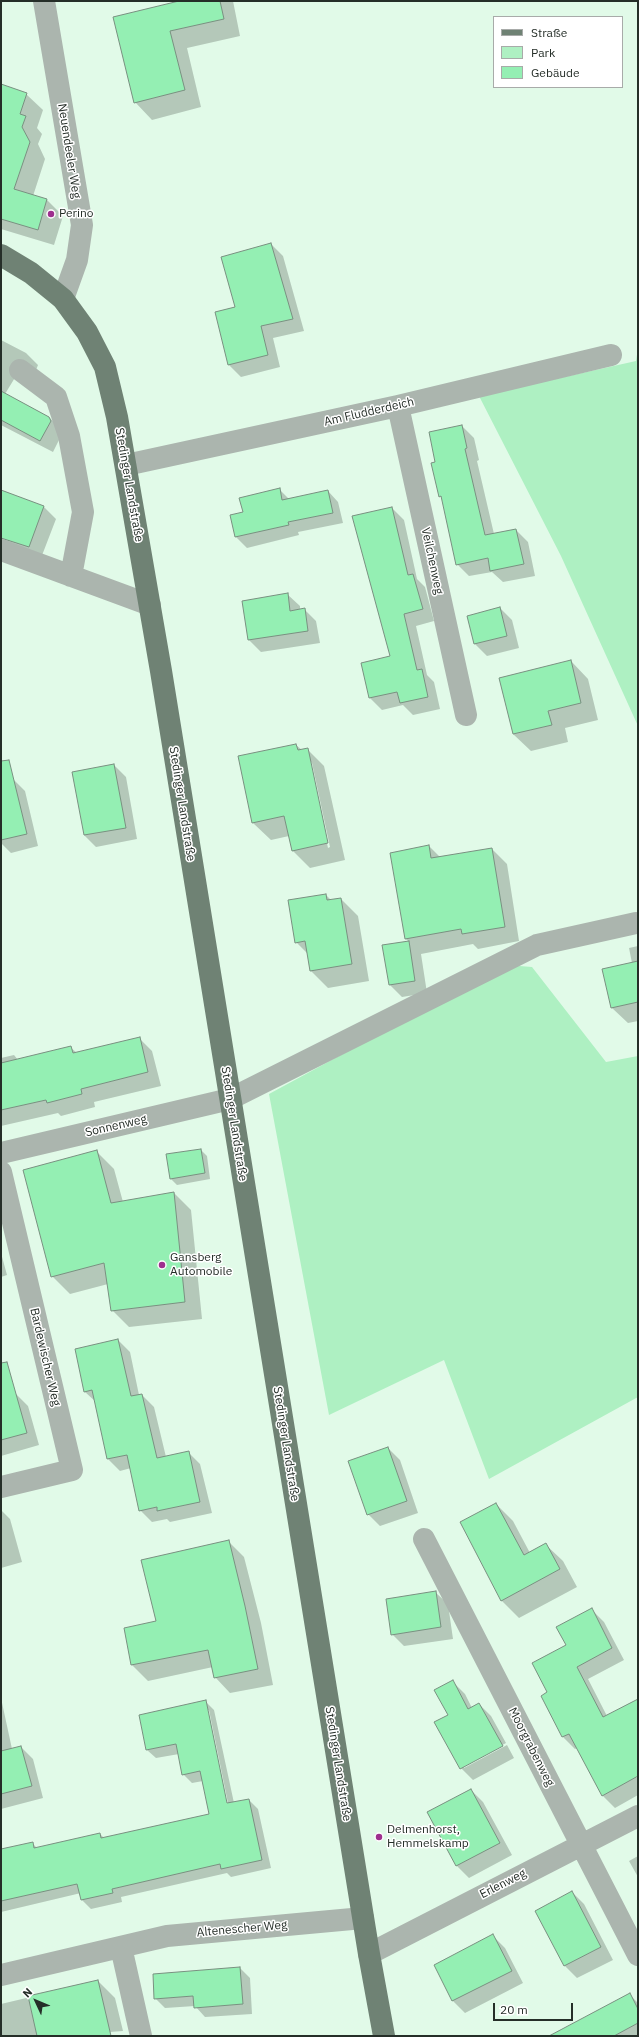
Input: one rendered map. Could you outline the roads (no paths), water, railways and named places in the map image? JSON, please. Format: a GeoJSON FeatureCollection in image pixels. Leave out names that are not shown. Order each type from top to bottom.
{"type":"FeatureCollection","features":[{"type":"Feature","properties":{"kind":"main road","name":"Stedinger Landstraße"},"geometry":{"type":"LineString","coordinates":[[1,255],[31,273],[63,299],[87,332],[104,367],[117,417],[150,605],[363,1918],[384,2036]]}},
{"type":"Feature","properties":{"kind":"street","name":"Neuendeeler Weg"},"geometry":{"type":"LineString","coordinates":[[44,1],[82,225],[77,260],[63,299]]}},
{"type":"Feature","properties":{"kind":"street","name":"Am Fludderdeich"},"geometry":{"type":"LineString","coordinates":[[126,466],[398,406],[611,355]]}},
{"type":"Feature","properties":{"kind":"street"},"geometry":{"type":"LineString","coordinates":[[20,370],[56,397],[69,436],[83,512],[71,576]]}},
{"type":"Feature","properties":{"kind":"street","name":"Veilchenweg"},"geometry":{"type":"LineString","coordinates":[[398,406],[466,715]]}},
{"type":"Feature","properties":{"kind":"street"},"geometry":{"type":"LineString","coordinates":[[1,550],[150,605]]}},
{"type":"Feature","properties":{"kind":"street","name":"Sonnenweg"},"geometry":{"type":"LineString","coordinates":[[1,1153],[230,1099],[537,944],[636,923]]}},
{"type":"Feature","properties":{"kind":"street","name":"Bardewischer Weg"},"geometry":{"type":"LineString","coordinates":[[1,1172],[72,1470],[1,1487]]}},
{"type":"Feature","properties":{"kind":"street","name":"Moorgrabenweg"},"geometry":{"type":"LineString","coordinates":[[424,1539],[638,1955]]}},
{"type":"Feature","properties":{"kind":"street","name":"Erlenweg"},"geometry":{"type":"LineString","coordinates":[[369,1954],[638,1816]]}},
{"type":"Feature","properties":{"kind":"street","name":"Altenescher Weg"},"geometry":{"type":"LineString","coordinates":[[1,1975],[167,1936],[363,1918]]}},
{"type":"Feature","properties":{"kind":"street"},"geometry":{"type":"LineString","coordinates":[[121,1947],[141,2036]]}},
{"type":"Feature","properties":{"kind":"place","name":"Perino"},"geometry":{"type":"Point","coordinates":[51,214]}},
{"type":"Feature","properties":{"kind":"place","name":"Gansberg Automobile"},"geometry":{"type":"Point","coordinates":[162,1265]}},
{"type":"Feature","properties":{"kind":"place","name":"Delmenhorst, Hemmelskamp"},"geometry":{"type":"Point","coordinates":[379,1837]}}]}
